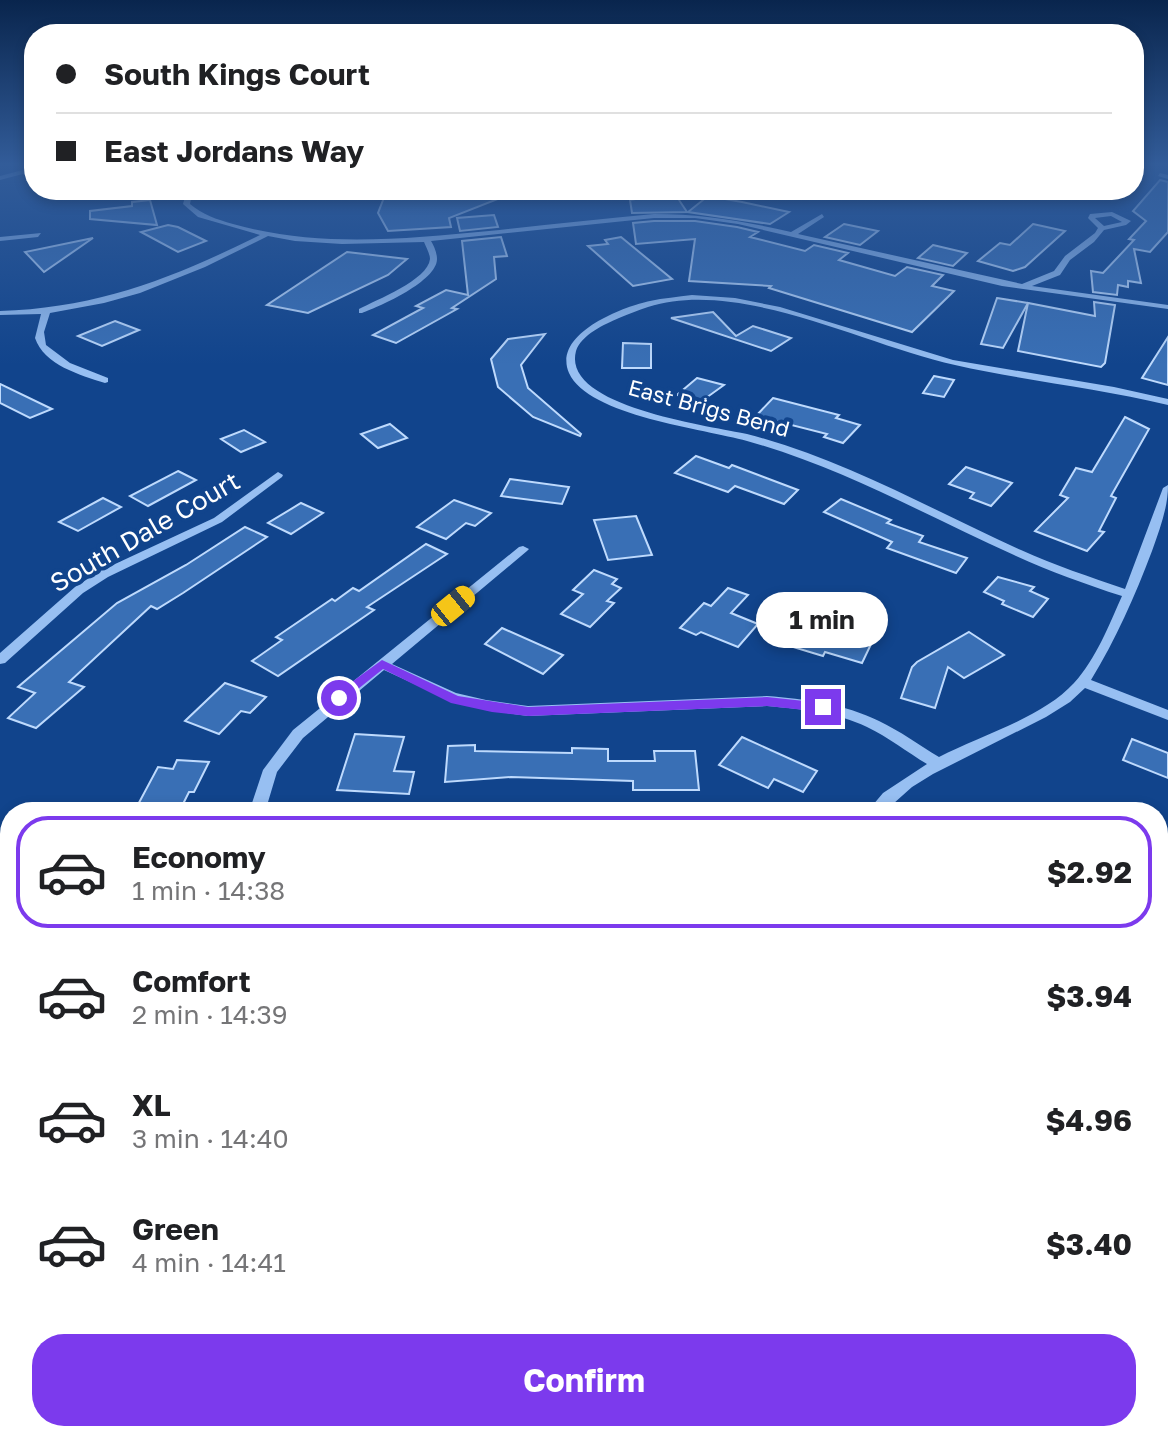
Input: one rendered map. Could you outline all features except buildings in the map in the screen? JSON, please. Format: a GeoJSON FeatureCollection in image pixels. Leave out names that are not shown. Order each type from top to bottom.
{"type":"FeatureCollection","features":[{"type":"Feature","properties":{"kind":"street"},"geometry":{"type":"LineString","coordinates":[[250,230],[265,235],[342,242],[427,239],[514,230]]}},
{"type":"Feature","properties":{"kind":"street"},"geometry":{"type":"LineString","coordinates":[[771,230],[1021,288],[1168,307]]}},
{"type":"Feature","properties":{"kind":"street"},"geometry":{"type":"LineString","coordinates":[[791,235],[799,230]]}},
{"type":"Feature","properties":{"kind":"street"},"geometry":{"type":"LineString","coordinates":[[1021,288],[1057,273],[1064,257],[1092,241],[1100,230]]}},
{"type":"Feature","properties":{"kind":"street"},"geometry":{"type":"LineString","coordinates":[[0,239],[38,235]]}},
{"type":"Feature","properties":{"kind":"street"},"geometry":{"type":"LineString","coordinates":[[0,313],[46,312],[123,296],[218,259],[265,235]]}},
{"type":"Feature","properties":{"kind":"street"},"geometry":{"type":"LineString","coordinates":[[362,311],[426,275],[434,257],[427,239]]}},
{"type":"Feature","properties":{"kind":"street"},"geometry":{"type":"LineString","coordinates":[[1057,273],[1084,297]]}},
{"type":"Feature","properties":{"kind":"street","name":"East Brigs Bend"},"geometry":{"type":"LineString","coordinates":[[1128,594],[1038,562],[894,490],[837,467],[775,445],[638,412],[606,400],[578,381],[570,360],[572,349],[600,324],[632,308],[670,300],[718,299],[772,308],[952,363],[1108,387],[1168,402]]}},
{"type":"Feature","properties":{"kind":"street"},"geometry":{"type":"LineString","coordinates":[[46,312],[39,334],[43,347],[56,359],[105,380]]}},
{"type":"Feature","properties":{"kind":"street","name":"South Dale Court"},"geometry":{"type":"LineString","coordinates":[[0,660],[79,590],[117,568],[218,520],[278,475]]}},
{"type":"Feature","properties":{"kind":"street"},"geometry":{"type":"LineString","coordinates":[[885,802],[902,785],[1060,703],[1083,682],[1128,594],[1168,488]]}},
{"type":"Feature","properties":{"kind":"street"},"geometry":{"type":"LineString","coordinates":[[260,802],[270,770],[298,734],[523,549]]}},
{"type":"Feature","properties":{"kind":"street"},"geometry":{"type":"LineString","coordinates":[[382,664],[455,700],[492,708],[528,711],[767,701],[823,707],[873,724],[941,765]]}},
{"type":"Feature","properties":{"kind":"street"},"geometry":{"type":"LineString","coordinates":[[1083,682],[1168,715]]}},
{"type":"Feature","properties":{"kind":"route"},"geometry":{"type":"LineString","coordinates":[[339,698],[382,664],[455,700],[492,708],[573,710],[767,701],[823,707]]}}]}
